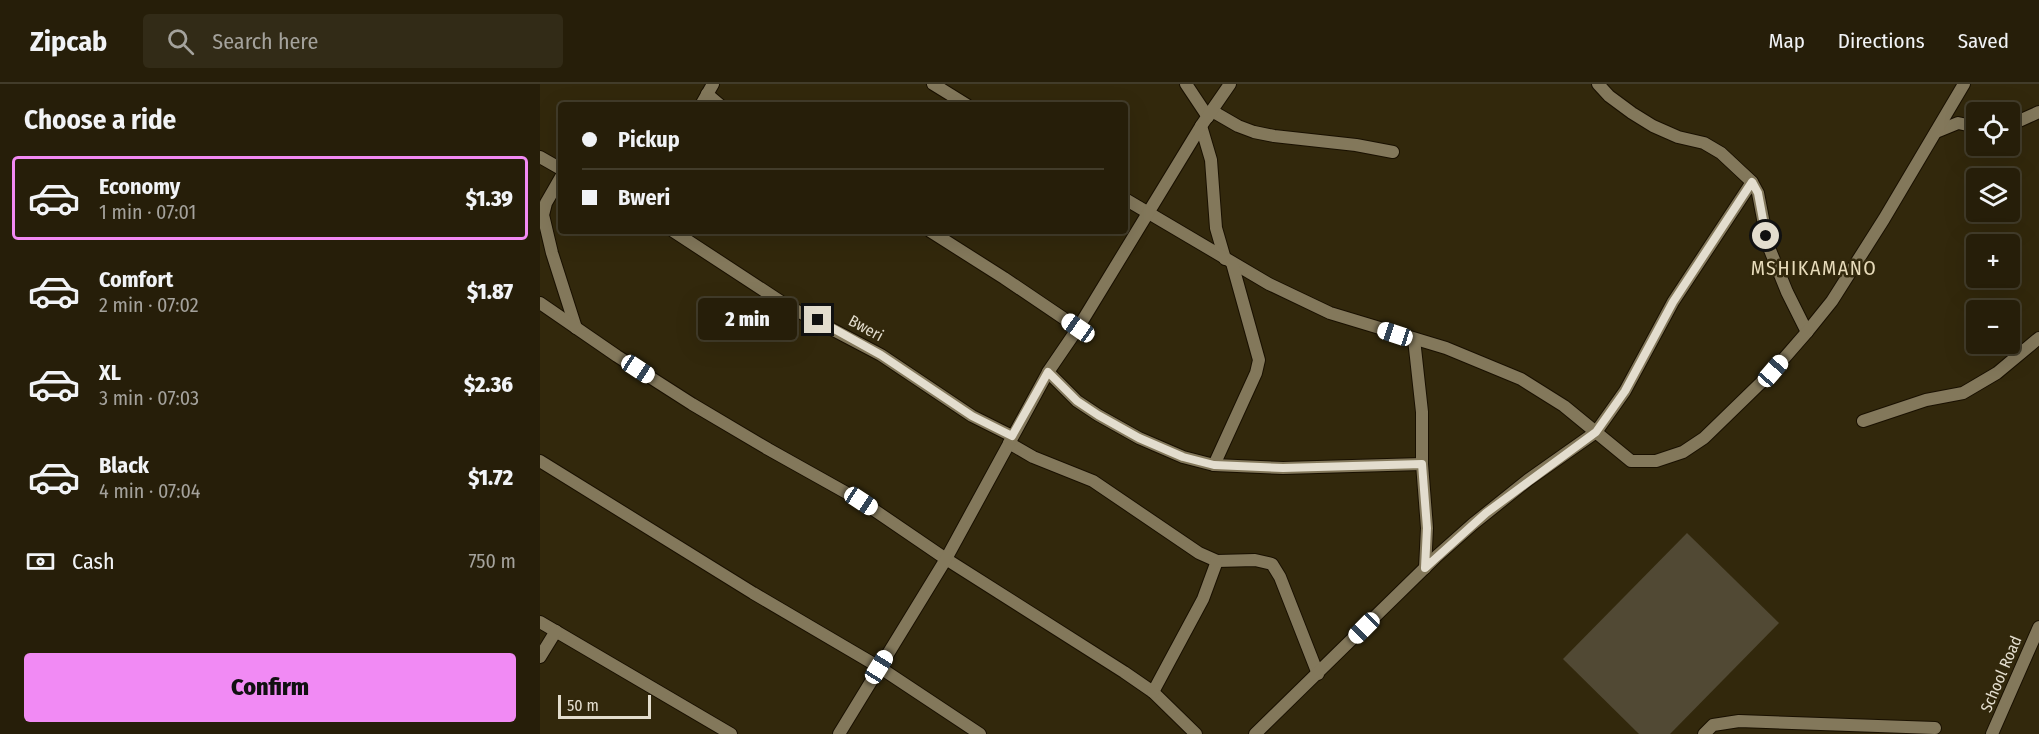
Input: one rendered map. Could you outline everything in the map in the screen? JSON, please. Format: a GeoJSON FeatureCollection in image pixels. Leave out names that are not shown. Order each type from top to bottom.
{"type":"FeatureCollection","features":[{"type":"Feature","properties":{"kind":"street"},"geometry":{"type":"LineString","coordinates":[[933,84],[962,102]]}},
{"type":"Feature","properties":{"kind":"street"},"geometry":{"type":"LineString","coordinates":[[1186,84],[1207,118],[1216,228],[1229,261],[1259,360],[1257,373],[1214,465]]}},
{"type":"Feature","properties":{"kind":"street"},"geometry":{"type":"LineString","coordinates":[[839,734],[946,559],[1048,372],[1078,328],[1230,84]]}},
{"type":"Feature","properties":{"kind":"street"},"geometry":{"type":"LineString","coordinates":[[1598,84],[1632,114],[1653,126],[1678,137],[1704,144],[1721,153],[1752,182],[1758,193],[1768,245],[1786,292],[1807,332]]}},
{"type":"Feature","properties":{"kind":"street"},"geometry":{"type":"LineString","coordinates":[[1128,201],[1269,284],[1330,313],[1446,348],[1521,379],[1564,406],[1631,461],[1656,461],[1683,452],[1704,438],[1773,371],[1807,332],[1832,301],[1884,219],[1964,84]]}},
{"type":"Feature","properties":{"kind":"street"},"geometry":{"type":"LineString","coordinates":[[2020,121],[2039,112]]}},
{"type":"Feature","properties":{"kind":"street"},"geometry":{"type":"LineString","coordinates":[[1207,118],[1274,136],[1356,145],[1393,152]]}},
{"type":"Feature","properties":{"kind":"street"},"geometry":{"type":"LineString","coordinates":[[1935,132],[1958,123],[1966,125]]}},
{"type":"Feature","properties":{"kind":"street"},"geometry":{"type":"LineString","coordinates":[[540,157],[558,167]]}},
{"type":"Feature","properties":{"kind":"street"},"geometry":{"type":"LineString","coordinates":[[558,182],[546,203],[542,216],[576,328]]}},
{"type":"Feature","properties":{"kind":"street"},"geometry":{"type":"LineString","coordinates":[[1256,734],[1425,568],[1491,510],[1596,432],[1625,391],[1673,302],[1752,182]]}},
{"type":"Feature","properties":{"kind":"street","name":"Bweri"},"geometry":{"type":"LineString","coordinates":[[678,234],[786,305],[881,355],[1011,440],[1033,457],[1093,481],[1199,553],[1217,561]]}},
{"type":"Feature","properties":{"kind":"street"},"geometry":{"type":"LineString","coordinates":[[935,234],[1078,328]]}},
{"type":"Feature","properties":{"kind":"street"},"geometry":{"type":"LineString","coordinates":[[540,303],[692,404],[861,501],[946,559],[1154,692],[1196,734]]}},
{"type":"Feature","properties":{"kind":"street"},"geometry":{"type":"LineString","coordinates":[[1863,421],[1926,400],[1963,393],[1997,374],[2039,338]]}},
{"type":"Feature","properties":{"kind":"street"},"geometry":{"type":"LineString","coordinates":[[1414,339],[1422,412],[1422,464],[1427,528],[1425,568]]}},
{"type":"Feature","properties":{"kind":"street"},"geometry":{"type":"LineString","coordinates":[[1048,372],[1077,401],[1108,421],[1139,438],[1183,457],[1214,465],[1283,468],[1422,464]]}},
{"type":"Feature","properties":{"kind":"street"},"geometry":{"type":"LineString","coordinates":[[540,461],[753,593],[879,667],[980,734]]}},
{"type":"Feature","properties":{"kind":"street"},"geometry":{"type":"LineString","coordinates":[[1154,692],[1203,599],[1217,561],[1255,560],[1272,564],[1280,577],[1318,674]]}},
{"type":"Feature","properties":{"kind":"street"},"geometry":{"type":"LineString","coordinates":[[540,622],[731,734]]}},
{"type":"Feature","properties":{"kind":"street","name":"School Road"},"geometry":{"type":"LineString","coordinates":[[1992,734],[2039,627]]}},
{"type":"Feature","properties":{"kind":"street"},"geometry":{"type":"LineString","coordinates":[[540,657],[556,631]]}},
{"type":"Feature","properties":{"kind":"street"},"geometry":{"type":"LineString","coordinates":[[1704,734],[1713,725],[1739,721],[1935,728]]}},
{"type":"Feature","properties":{"kind":"shaded area"},"geometry":{"type":"Polygon","coordinates":[[[1687,533],[1779,623],[1670,734],[1639,734],[1563,659],[1687,533]]]}},
{"type":"Feature","properties":{"kind":"district","name":"MSHIKAMANO"},"geometry":{"type":"Point","coordinates":[1814,268]}},
{"type":"Feature","properties":{"kind":"route"},"geometry":{"type":"LineString","coordinates":[[818,320],[912,374],[972,416],[1012,436],[1048,372],[1077,401],[1139,438],[1183,457],[1214,465],[1283,468],[1422,464],[1427,528],[1425,568],[1486,513],[1596,432],[1625,391],[1673,302],[1752,182],[1758,193],[1766,236]]}}]}
